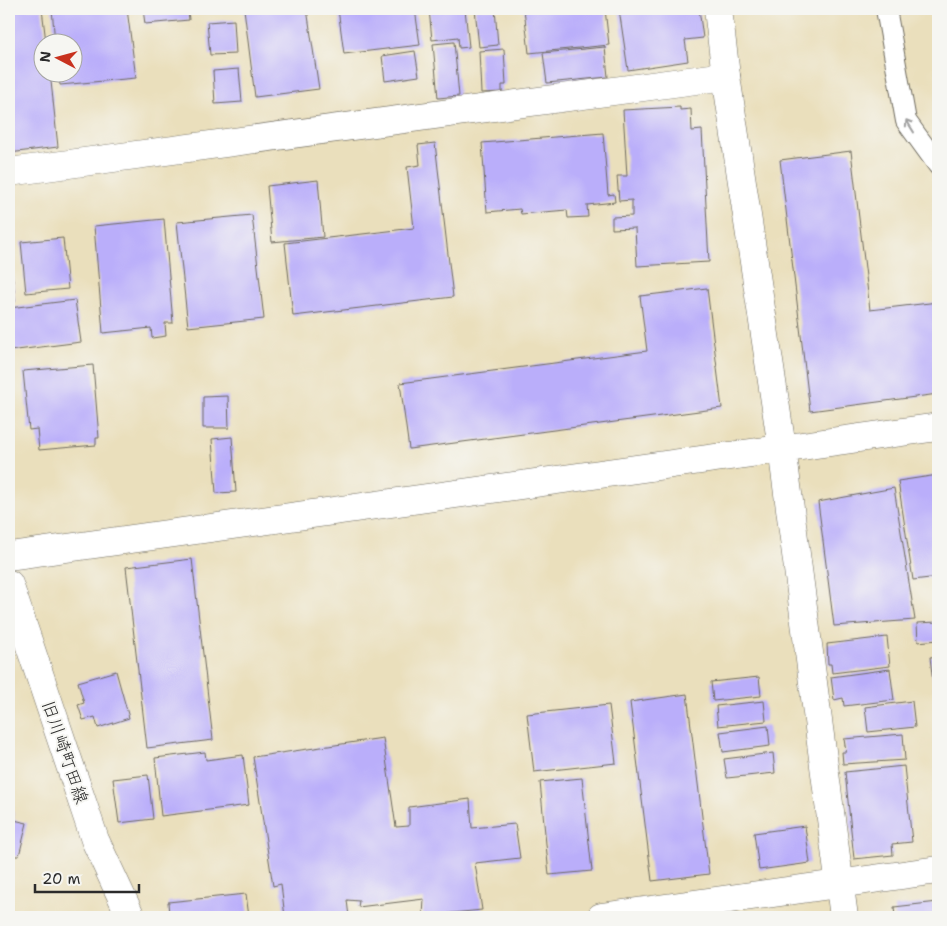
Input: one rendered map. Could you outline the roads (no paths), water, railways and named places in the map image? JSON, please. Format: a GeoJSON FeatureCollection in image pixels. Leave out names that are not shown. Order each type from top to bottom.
{"type":"FeatureCollection","features":[{"type":"Feature","properties":{"kind":"street"},"geometry":{"type":"LineString","coordinates":[[718,9],[726,76],[782,448],[844,917]]}},
{"type":"Feature","properties":{"kind":"street"},"geometry":{"type":"LineString","coordinates":[[9,172],[726,76]]}},
{"type":"Feature","properties":{"kind":"street"},"geometry":{"type":"LineString","coordinates":[[9,556],[938,427]]}},
{"type":"Feature","properties":{"kind":"street","name":"旧川崎町田線"},"geometry":{"type":"LineString","coordinates":[[9,584],[95,840],[131,917]]}},
{"type":"Feature","properties":{"kind":"street"},"geometry":{"type":"LineString","coordinates":[[601,917],[839,882],[938,870]]}},
{"type":"Feature","properties":{"kind":"lane"},"geometry":{"type":"LineString","coordinates":[[886,9],[906,121],[938,165]]}}]}
